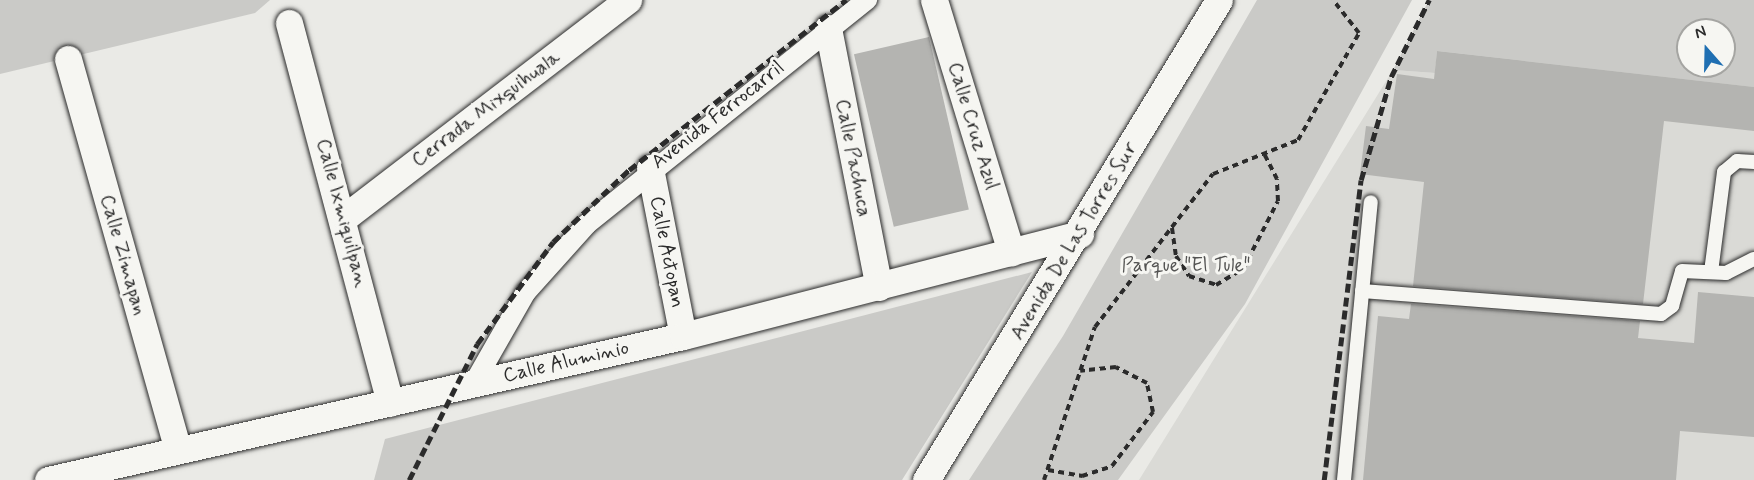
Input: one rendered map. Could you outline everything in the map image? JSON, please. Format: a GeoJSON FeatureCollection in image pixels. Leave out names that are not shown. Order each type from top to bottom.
{"type":"FeatureCollection","features":[{"type":"Feature","properties":{"kind":"street","name":"Cerrada Mixquihuala"},"geometry":{"type":"LineString","coordinates":[[345,217],[628,0]]}},
{"type":"Feature","properties":{"kind":"street","name":"Avenida Ferrocarril"},"geometry":{"type":"LineString","coordinates":[[474,383],[526,292],[587,224],[650,168],[867,0]]}},
{"type":"Feature","properties":{"kind":"street","name":"Calle Cruz Azul"},"geometry":{"type":"LineString","coordinates":[[934,0],[1011,252]]}},
{"type":"Feature","properties":{"kind":"street","name":"Avenida De Las Torres Sur"},"geometry":{"type":"LineString","coordinates":[[926,480],[1080,234],[1219,0]]}},
{"type":"Feature","properties":{"kind":"street","name":"Calle Ixmiquilpan"},"geometry":{"type":"LineString","coordinates":[[289,23],[345,217],[390,403]]}},
{"type":"Feature","properties":{"kind":"street","name":"Calle Pachuca"},"geometry":{"type":"LineString","coordinates":[[828,28],[879,287]]}},
{"type":"Feature","properties":{"kind":"street","name":"Calle Zimapan"},"geometry":{"type":"LineString","coordinates":[[68,59],[178,450]]}},
{"type":"Feature","properties":{"kind":"street","name":"Calle Actopan"},"geometry":{"type":"LineString","coordinates":[[650,168],[683,336]]}},
{"type":"Feature","properties":{"kind":"street","name":"Calle Aluminio"},"geometry":{"type":"LineString","coordinates":[[48,480],[683,336],[1080,234]]}},
{"type":"Feature","properties":{"kind":"lane"},"geometry":{"type":"LineString","coordinates":[[1711,272],[1724,172],[1732,163],[1754,162]]}},
{"type":"Feature","properties":{"kind":"lane"},"geometry":{"type":"LineString","coordinates":[[1344,480],[1371,202]]}},
{"type":"Feature","properties":{"kind":"lane"},"geometry":{"type":"LineString","coordinates":[[1362,291],[1653,315],[1672,306],[1679,273],[1734,271],[1754,260]]}},
{"type":"Feature","properties":{"kind":"path"},"geometry":{"type":"LineString","coordinates":[[1044,480],[1095,327],[1213,174],[1298,140],[1359,33],[1334,0]]}},
{"type":"Feature","properties":{"kind":"path"},"geometry":{"type":"LineString","coordinates":[[1172,227],[1176,256],[1189,276],[1216,285],[1243,269],[1278,201],[1277,179],[1264,154]]}},
{"type":"Feature","properties":{"kind":"path"},"geometry":{"type":"LineString","coordinates":[[1048,470],[1082,476],[1112,466],[1153,412],[1147,383],[1116,367],[1080,371]]}},
{"type":"Feature","properties":{"kind":"shaded area"},"geometry":{"type":"Polygon","coordinates":[[[1437,51],[1754,86],[1754,480],[1139,480],[1393,70],[1435,73],[1437,51]]]}},
{"type":"Feature","properties":{"kind":"green space"},"geometry":{"type":"Polygon","coordinates":[[[0,0],[270,0],[255,13],[0,74],[0,0]]]}},
{"type":"Feature","properties":{"kind":"green space","name":"Parque \"El Tule\""},"geometry":{"type":"Polygon","coordinates":[[[1257,0],[1412,0],[1245,304],[1118,480],[969,480],[1063,336],[1257,0]]]}},
{"type":"Feature","properties":{"kind":"green space"},"geometry":{"type":"Polygon","coordinates":[[[1429,0],[1754,0],[1754,87],[1437,51],[1435,73],[1393,70],[1429,0]]]}},
{"type":"Feature","properties":{"kind":"green space"},"geometry":{"type":"Polygon","coordinates":[[[1032,272],[902,480],[374,480],[385,439],[1032,272]]]}},
{"type":"Feature","properties":{"kind":"building"},"geometry":{"type":"Polygon","coordinates":[[[929,37],[969,209],[894,227],[854,54],[929,37]]]}},
{"type":"Feature","properties":{"kind":"building"},"geometry":{"type":"Polygon","coordinates":[[[1437,51],[1754,87],[1754,131],[1664,121],[1643,304],[1413,286],[1424,182],[1360,174],[1366,126],[1389,129],[1397,74],[1434,79],[1437,51]]]}},
{"type":"Feature","properties":{"kind":"building"},"geometry":{"type":"Polygon","coordinates":[[[1698,292],[1754,297],[1754,437],[1680,431],[1676,480],[1363,480],[1378,316],[1409,319],[1411,304],[1640,321],[1638,338],[1694,343],[1698,292]]]}},
{"type":"Feature","properties":{"kind":"railway"},"geometry":{"type":"LineString","coordinates":[[409,480],[477,344],[553,242],[629,170],[846,0]]}},
{"type":"Feature","properties":{"kind":"railway"},"geometry":{"type":"LineString","coordinates":[[1324,480],[1361,180],[1391,77],[1429,0]]}}]}
